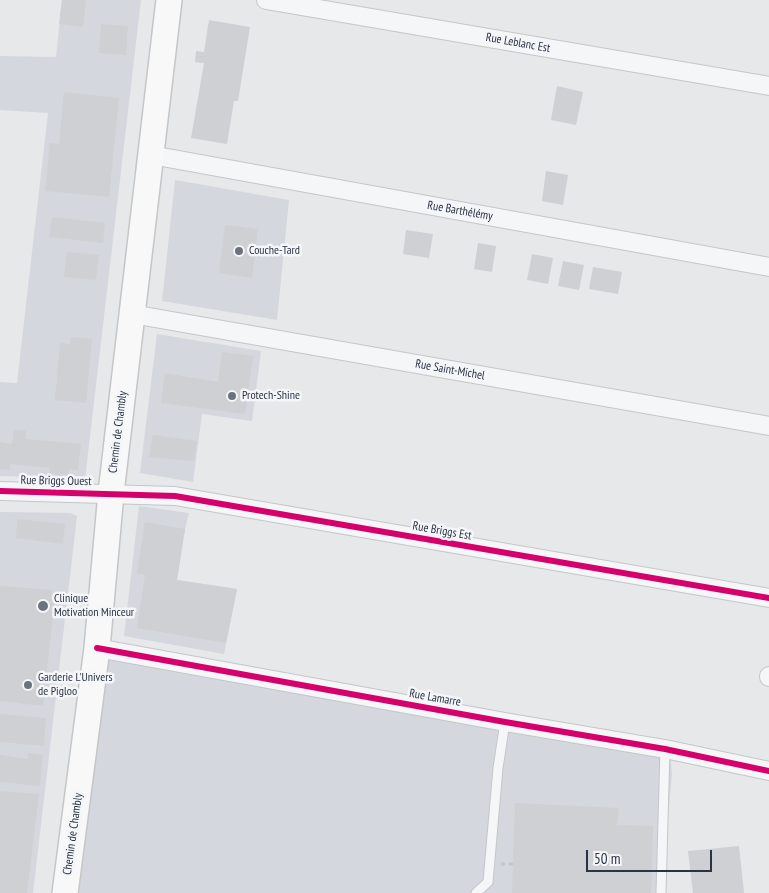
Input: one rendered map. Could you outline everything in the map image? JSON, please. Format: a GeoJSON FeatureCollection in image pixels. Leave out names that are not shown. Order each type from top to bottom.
{"type":"FeatureCollection","features":[{"type":"Feature","properties":{"kind":"main road","name":"Chemin de Chambly"},"geometry":{"type":"LineString","coordinates":[[65,893],[97,648],[111,493],[169,0]]}},
{"type":"Feature","properties":{"kind":"street","name":"Rue Leblanc Est"},"geometry":{"type":"LineString","coordinates":[[266,0],[769,86]]}},
{"type":"Feature","properties":{"kind":"street","name":"Rue Barthélémy"},"geometry":{"type":"LineString","coordinates":[[151,154],[769,267]]}},
{"type":"Feature","properties":{"kind":"street","name":"Rue Saint-Michel"},"geometry":{"type":"LineString","coordinates":[[132,314],[769,426]]}},
{"type":"Feature","properties":{"kind":"street","name":"Rue Briggs Ouest"},"geometry":{"type":"LineString","coordinates":[[0,491],[111,493]]}},
{"type":"Feature","properties":{"kind":"street","name":"Rue Briggs Est"},"geometry":{"type":"LineString","coordinates":[[111,493],[174,496],[769,598]]}},
{"type":"Feature","properties":{"kind":"street","name":"Rue Lamarre"},"geometry":{"type":"LineString","coordinates":[[97,648],[665,750],[769,771]]}},
{"type":"Feature","properties":{"kind":"lane"},"geometry":{"type":"LineString","coordinates":[[476,893],[488,882],[498,768],[505,722]]}},
{"type":"Feature","properties":{"kind":"lane"},"geometry":{"type":"LineString","coordinates":[[661,893],[665,750]]}},
{"type":"Feature","properties":{"kind":"shaded area"},"geometry":{"type":"Polygon","coordinates":[[[62,0],[141,0],[85,479],[0,476],[0,382],[17,383],[48,113],[0,110],[0,56],[56,57],[62,0]]]}},
{"type":"Feature","properties":{"kind":"shaded area"},"geometry":{"type":"Polygon","coordinates":[[[175,180],[289,200],[277,320],[162,301],[175,180]]]}},
{"type":"Feature","properties":{"kind":"shaded area"},"geometry":{"type":"Polygon","coordinates":[[[157,334],[261,351],[252,421],[202,414],[193,482],[140,473],[157,334]]]}},
{"type":"Feature","properties":{"kind":"shaded area"},"geometry":{"type":"Polygon","coordinates":[[[139,506],[189,513],[177,580],[237,589],[224,654],[124,636],[139,506]]]}},
{"type":"Feature","properties":{"kind":"shaded area"},"geometry":{"type":"Polygon","coordinates":[[[0,512],[70,513],[77,516],[33,893],[0,893],[0,512]]]}},
{"type":"Feature","properties":{"kind":"shaded area"},"geometry":{"type":"Polygon","coordinates":[[[97,648],[670,750],[672,774],[661,893],[65,893],[97,648]]]}},
{"type":"Feature","properties":{"kind":"building"},"geometry":{"type":"Polygon","coordinates":[[[62,0],[86,0],[83,27],[59,24],[62,0]]]}},
{"type":"Feature","properties":{"kind":"building"},"geometry":{"type":"Polygon","coordinates":[[[209,20],[250,27],[238,101],[234,101],[227,144],[191,138],[204,63],[195,62],[196,51],[204,52],[209,20]]]}},
{"type":"Feature","properties":{"kind":"building"},"geometry":{"type":"Polygon","coordinates":[[[101,24],[128,26],[126,55],[99,53],[101,24]]]}},
{"type":"Feature","properties":{"kind":"building"},"geometry":{"type":"Polygon","coordinates":[[[557,86],[583,92],[576,125],[551,120],[557,86]]]}},
{"type":"Feature","properties":{"kind":"building"},"geometry":{"type":"Polygon","coordinates":[[[64,92],[119,98],[109,197],[45,191],[50,143],[59,144],[64,92]]]}},
{"type":"Feature","properties":{"kind":"building"},"geometry":{"type":"Polygon","coordinates":[[[546,171],[568,175],[563,205],[542,201],[546,171]]]}},
{"type":"Feature","properties":{"kind":"building"},"geometry":{"type":"Polygon","coordinates":[[[52,217],[105,223],[103,243],[49,237],[52,217]]]}},
{"type":"Feature","properties":{"kind":"building","name":"Couche-Tard"},"geometry":{"type":"Polygon","coordinates":[[[225,225],[258,229],[252,278],[219,273],[225,225]]]}},
{"type":"Feature","properties":{"kind":"building"},"geometry":{"type":"Polygon","coordinates":[[[406,230],[433,234],[429,258],[403,254],[406,230]]]}},
{"type":"Feature","properties":{"kind":"building"},"geometry":{"type":"Polygon","coordinates":[[[478,243],[496,246],[492,272],[474,269],[478,243]]]}},
{"type":"Feature","properties":{"kind":"building"},"geometry":{"type":"Polygon","coordinates":[[[67,252],[99,255],[96,280],[64,277],[67,252]]]}},
{"type":"Feature","properties":{"kind":"building"},"geometry":{"type":"Polygon","coordinates":[[[532,254],[553,258],[548,284],[527,280],[532,254]]]}},
{"type":"Feature","properties":{"kind":"building"},"geometry":{"type":"Polygon","coordinates":[[[563,261],[584,265],[579,290],[558,286],[563,261]]]}},
{"type":"Feature","properties":{"kind":"building"},"geometry":{"type":"Polygon","coordinates":[[[593,267],[622,272],[618,294],[589,289],[593,267]]]}},
{"type":"Feature","properties":{"kind":"building"},"geometry":{"type":"Polygon","coordinates":[[[71,337],[92,339],[86,403],[55,400],[60,343],[70,344],[71,337]]]}},
{"type":"Feature","properties":{"kind":"building"},"geometry":{"type":"Polygon","coordinates":[[[222,352],[253,356],[245,414],[161,403],[165,373],[218,382],[222,352]]]}},
{"type":"Feature","properties":{"kind":"building"},"geometry":{"type":"Polygon","coordinates":[[[14,430],[26,431],[26,439],[81,444],[78,470],[69,469],[68,475],[49,473],[50,468],[10,464],[10,470],[0,469],[0,442],[12,444],[14,430]]]}},
{"type":"Feature","properties":{"kind":"building"},"geometry":{"type":"Polygon","coordinates":[[[153,435],[197,441],[194,461],[149,457],[153,435]]]}},
{"type":"Feature","properties":{"kind":"building"},"geometry":{"type":"Polygon","coordinates":[[[17,519],[65,524],[63,544],[16,538],[17,519]]]}},
{"type":"Feature","properties":{"kind":"building"},"geometry":{"type":"Polygon","coordinates":[[[145,522],[185,529],[177,580],[237,589],[226,643],[137,628],[145,575],[137,573],[145,522]]]}},
{"type":"Feature","properties":{"kind":"building"},"geometry":{"type":"Polygon","coordinates":[[[0,586],[52,590],[51,599],[55,599],[43,706],[0,701],[0,586]]]}},
{"type":"Feature","properties":{"kind":"building"},"geometry":{"type":"Polygon","coordinates":[[[0,714],[46,718],[44,746],[0,742],[0,714]]]}},
{"type":"Feature","properties":{"kind":"building"},"geometry":{"type":"Polygon","coordinates":[[[28,753],[43,755],[40,786],[0,782],[0,755],[28,759],[28,753]]]}},
{"type":"Feature","properties":{"kind":"building"},"geometry":{"type":"Polygon","coordinates":[[[0,791],[39,794],[27,893],[0,893],[0,791]]]}},
{"type":"Feature","properties":{"kind":"building"},"geometry":{"type":"Polygon","coordinates":[[[515,803],[619,808],[617,825],[653,826],[651,893],[512,893],[515,803]]]}},
{"type":"Feature","properties":{"kind":"building"},"geometry":{"type":"Polygon","coordinates":[[[739,846],[744,893],[693,893],[688,851],[739,846]]]}},
{"type":"Feature","properties":{"kind":"cycle path"},"geometry":{"type":"LineString","coordinates":[[0,491],[175,496],[769,598]]}},
{"type":"Feature","properties":{"kind":"cycle path"},"geometry":{"type":"LineString","coordinates":[[97,648],[665,749],[769,771]]}},
{"type":"Feature","properties":{"kind":"place","name":"Couche-Tard"},"geometry":{"type":"Point","coordinates":[239,251]}},
{"type":"Feature","properties":{"kind":"place","name":"Protech-Shine"},"geometry":{"type":"Point","coordinates":[232,396]}},
{"type":"Feature","properties":{"kind":"place","name":"Clinique Motivation Minceur"},"geometry":{"type":"Point","coordinates":[43,606]}},
{"type":"Feature","properties":{"kind":"place","name":"Garderie L'Univers de Pigloo"},"geometry":{"type":"Point","coordinates":[28,685]}}]}
